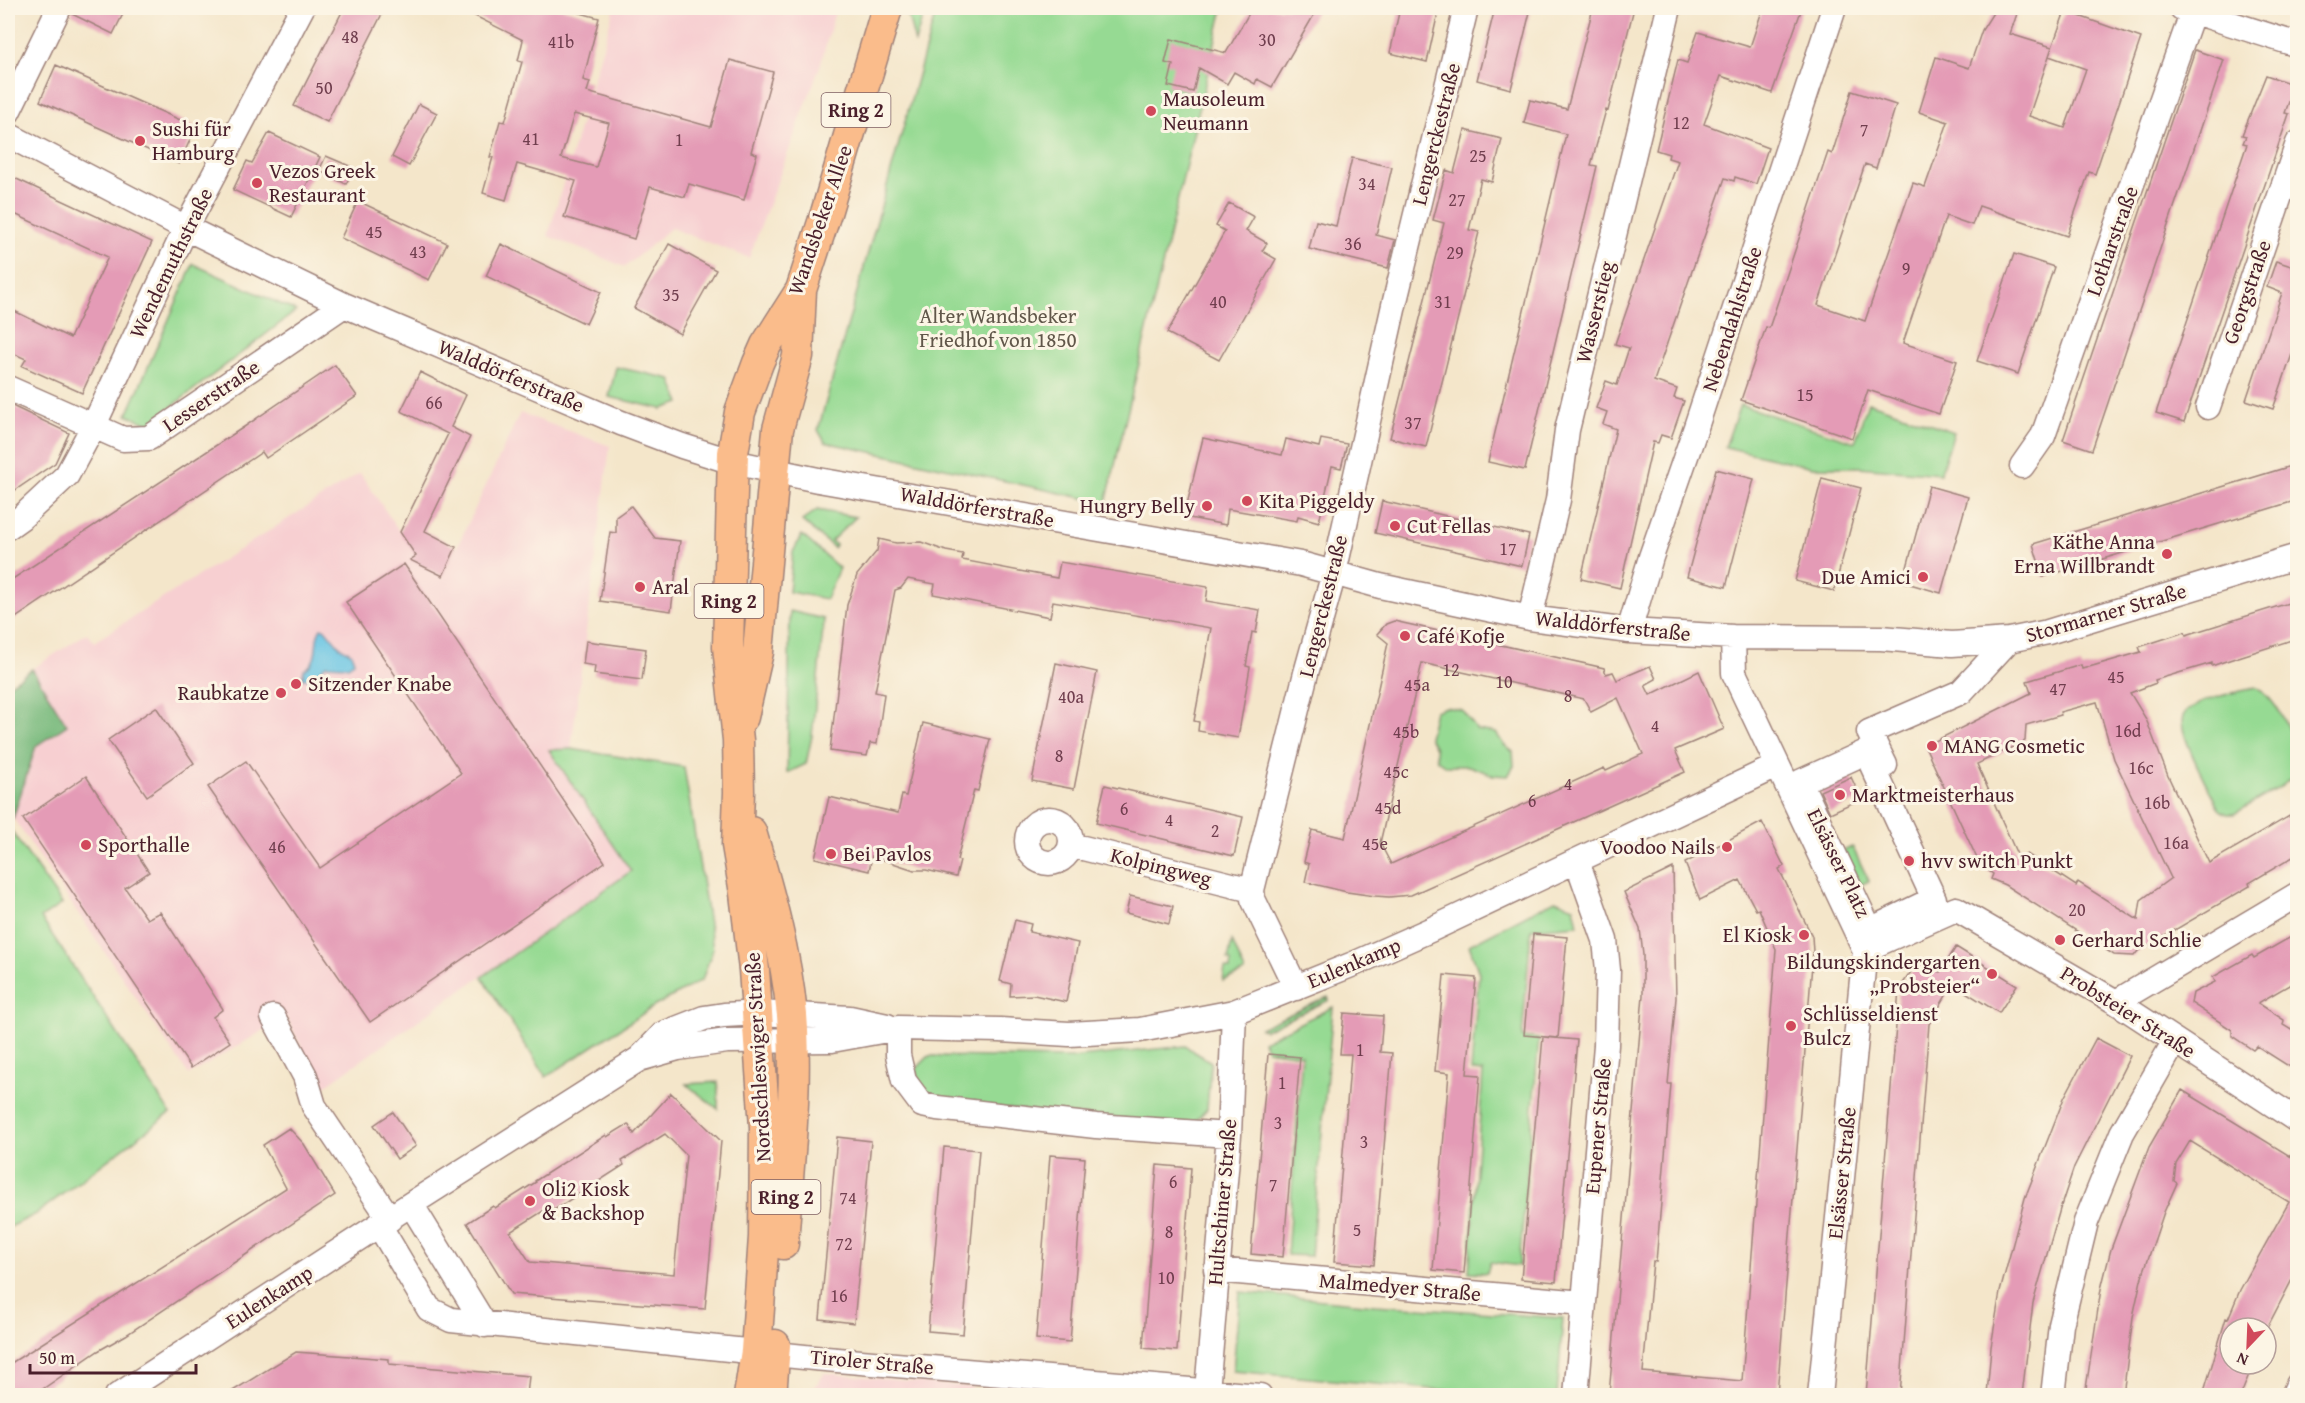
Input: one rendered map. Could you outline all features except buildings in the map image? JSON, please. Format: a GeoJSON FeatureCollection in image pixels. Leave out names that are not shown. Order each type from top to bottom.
{"type":"FeatureCollection","features":[{"type":"Feature","properties":{"kind":"main road","name":"Wandsbeker Allee"},"geometry":{"type":"LineString","coordinates":[[733,462],[735,434],[740,412],[766,345],[801,290],[887,8]]}},
{"type":"Feature","properties":{"kind":"main road","name":"Nordschleswiger Straße"},"geometry":{"type":"LineString","coordinates":[[738,741],[758,652],[778,429],[798,356],[801,290]]}},
{"type":"Feature","properties":{"kind":"main road","name":"Nordschleswiger Straße"},"geometry":{"type":"LineString","coordinates":[[733,462],[728,647],[738,741],[740,792],[737,845],[746,893],[760,1027],[765,1127],[765,1352],[771,1395]]}},
{"type":"Feature","properties":{"kind":"main road","name":"Nordschleswiger Straße"},"geometry":{"type":"LineString","coordinates":[[740,792],[771,898],[786,969],[792,1027],[794,1094],[765,1352],[749,1395]]}},
{"type":"Feature","properties":{"kind":"street"},"geometry":{"type":"LineString","coordinates":[[8,112],[59,8]]}},
{"type":"Feature","properties":{"kind":"street","name":"Wendemuthstraße"},"geometry":{"type":"LineString","coordinates":[[94,425],[186,228],[302,8]]}},
{"type":"Feature","properties":{"kind":"street","name":"Lengerckestraße"},"geometry":{"type":"LineString","coordinates":[[1252,890],[1306,673],[1334,573],[1394,305],[1466,8]]}},
{"type":"Feature","properties":{"kind":"street","name":"Wasserstieg"},"geometry":{"type":"LineString","coordinates":[[1530,618],[1558,500],[1567,430],[1669,8]]}},
{"type":"Feature","properties":{"kind":"street","name":"Nebendahlstraße"},"geometry":{"type":"LineString","coordinates":[[1629,631],[1651,557],[1834,8]]}},
{"type":"Feature","properties":{"kind":"street"},"geometry":{"type":"LineString","coordinates":[[2188,9],[2298,45]]}},
{"type":"Feature","properties":{"kind":"street","name":"Lotharstraße"},"geometry":{"type":"LineString","coordinates":[[2022,466],[2043,436],[2188,9]]}},
{"type":"Feature","properties":{"kind":"street","name":"Walddörferstraße"},"geometry":{"type":"LineString","coordinates":[[8,135],[186,228],[344,305],[621,423],[733,462],[1301,564],[1380,586],[1530,618],[1629,631],[1733,638],[1881,638],[1952,645],[2009,640]]}},
{"type":"Feature","properties":{"kind":"street","name":"Georgstraße"},"geometry":{"type":"LineString","coordinates":[[2208,407],[2298,143]]}},
{"type":"Feature","properties":{"kind":"street","name":"Lesserstraße"},"geometry":{"type":"LineString","coordinates":[[8,388],[123,439],[149,438],[344,305]]}},
{"type":"Feature","properties":{"kind":"street"},"geometry":{"type":"LineString","coordinates":[[8,527],[68,475],[94,425]]}},
{"type":"Feature","properties":{"kind":"street","name":"Stormarner Straße"},"geometry":{"type":"LineString","coordinates":[[1868,742],[1961,692],[2009,640],[2048,632],[2298,556]]}},
{"type":"Feature","properties":{"kind":"street"},"geometry":{"type":"LineString","coordinates":[[1733,638],[1734,673],[1865,950],[1956,909],[1868,742]]}},
{"type":"Feature","properties":{"kind":"street","name":"Elsässer Platz"},"geometry":{"type":"LineString","coordinates":[[1868,742],[1934,899],[1870,930],[1800,782],[1868,742]]}},
{"type":"Feature","properties":{"kind":"street","name":"Eulenkamp"},"geometry":{"type":"LineString","coordinates":[[117,1395],[639,1059],[663,1034],[696,1021],[724,1015],[760,1027],[792,1027],[850,1018],[898,1028],[1069,1034],[1140,1030],[1234,1012],[1430,930],[1777,766]]}},
{"type":"Feature","properties":{"kind":"street","name":"Kolpingweg"},"geometry":{"type":"LineString","coordinates":[[1071,845],[1252,890]]}},
{"type":"Feature","properties":{"kind":"street","name":"Eupener Straße"},"geometry":{"type":"LineString","coordinates":[[1576,1395],[1606,1045],[1608,970],[1605,940],[1577,861]]}},
{"type":"Feature","properties":{"kind":"street"},"geometry":{"type":"LineString","coordinates":[[1252,890],[1253,899],[1296,988]]}},
{"type":"Feature","properties":{"kind":"street"},"geometry":{"type":"LineString","coordinates":[[2116,1002],[2298,894]]}},
{"type":"Feature","properties":{"kind":"street","name":"Probsteier Straße"},"geometry":{"type":"LineString","coordinates":[[1956,909],[2116,1002],[2298,1120]]}},
{"type":"Feature","properties":{"kind":"street","name":"Elsässer Straße"},"geometry":{"type":"LineString","coordinates":[[1820,1395],[1865,950]]}},
{"type":"Feature","properties":{"kind":"street","name":"Hultschiner Straße"},"geometry":{"type":"LineString","coordinates":[[1207,1391],[1229,1135],[1234,1012]]}},
{"type":"Feature","properties":{"kind":"street"},"geometry":{"type":"LineString","coordinates":[[273,1017],[305,1076],[314,1106],[384,1222]]}},
{"type":"Feature","properties":{"kind":"street"},"geometry":{"type":"LineString","coordinates":[[898,1028],[898,1055],[904,1081],[922,1105],[1095,1126],[1229,1135]]}},
{"type":"Feature","properties":{"kind":"street"},"geometry":{"type":"LineString","coordinates":[[2054,1395],[2061,1325],[2086,1221],[2122,1134],[2175,1041]]}},
{"type":"Feature","properties":{"kind":"street"},"geometry":{"type":"LineString","coordinates":[[411,1204],[485,1325]]}},
{"type":"Feature","properties":{"kind":"street","name":"Tiroler Straße"},"geometry":{"type":"LineString","coordinates":[[384,1222],[429,1309],[451,1320],[814,1358],[1260,1395]]}},
{"type":"Feature","properties":{"kind":"street","name":"Malmedyer Straße"},"geometry":{"type":"LineString","coordinates":[[1216,1270],[1583,1303]]}},
{"type":"Feature","properties":{"kind":"street"},"geometry":{"type":"LineString","coordinates":[[2293,1395],[2298,1385]]}},
{"type":"Feature","properties":{"kind":"shaded area"},"geometry":{"type":"Polygon","coordinates":[[[614,8],[836,8],[820,66],[749,258],[671,228],[625,267],[548,236],[614,8]]]}},
{"type":"Feature","properties":{"kind":"shaded area"},"geometry":{"type":"Polygon","coordinates":[[[520,413],[610,446],[571,749],[549,751],[631,871],[322,1088],[286,1017],[189,1075],[13,818],[36,746],[67,725],[32,669],[87,633],[94,642],[360,473],[423,566],[443,577],[520,413]]]}},
{"type":"Feature","properties":{"kind":"shaded area"},"geometry":{"type":"Polygon","coordinates":[[[825,1373],[972,1387],[972,1395],[808,1395],[825,1373]]]}},
{"type":"Feature","properties":{"kind":"green space"},"geometry":{"type":"Polygon","coordinates":[[[910,8],[925,8],[915,43],[908,16],[910,8]]]}},
{"type":"Feature","properties":{"kind":"green space","name":"Alter Wandsbeker Friedhof von 1850"},"geometry":{"type":"Polygon","coordinates":[[[937,8],[1223,8],[1106,503],[825,442],[818,430],[937,8]]]}},
{"type":"Feature","properties":{"kind":"green space"},"geometry":{"type":"Polygon","coordinates":[[[193,264],[296,311],[149,424],[127,415],[193,264]]]}},
{"type":"Feature","properties":{"kind":"green space"},"geometry":{"type":"Polygon","coordinates":[[[616,367],[671,379],[680,403],[662,409],[609,397],[616,367]]]}},
{"type":"Feature","properties":{"kind":"green space"},"geometry":{"type":"Polygon","coordinates":[[[1868,402],[1954,432],[1940,474],[1859,467],[1812,467],[1725,447],[1740,405],[1855,442],[1868,402]]]}},
{"type":"Feature","properties":{"kind":"green space"},"geometry":{"type":"Polygon","coordinates":[[[817,510],[856,517],[831,541],[836,545],[834,548],[802,521],[817,510]]]}},
{"type":"Feature","properties":{"kind":"green space"},"geometry":{"type":"Polygon","coordinates":[[[802,535],[839,568],[826,599],[789,592],[793,552],[802,535]]]}},
{"type":"Feature","properties":{"kind":"green space"},"geometry":{"type":"Polygon","coordinates":[[[790,611],[824,619],[812,736],[806,764],[787,773],[790,611]]]}},
{"type":"Feature","properties":{"kind":"green space"},"geometry":{"type":"Polygon","coordinates":[[[32,669],[67,725],[36,746],[13,818],[8,818],[8,686],[32,669]]]}},
{"type":"Feature","properties":{"kind":"green space"},"geometry":{"type":"Polygon","coordinates":[[[2256,688],[2263,692],[2276,707],[2292,737],[2297,755],[2296,774],[2282,786],[2234,814],[2227,814],[2220,810],[2189,748],[2182,724],[2183,716],[2187,711],[2205,701],[2256,688]]]}},
{"type":"Feature","properties":{"kind":"green space"},"geometry":{"type":"Polygon","coordinates":[[[1446,707],[1462,710],[1477,730],[1496,733],[1504,745],[1513,752],[1514,766],[1508,776],[1493,775],[1469,766],[1446,766],[1437,760],[1435,748],[1429,737],[1435,711],[1446,707]]]}},
{"type":"Feature","properties":{"kind":"green space"},"geometry":{"type":"Polygon","coordinates":[[[571,749],[684,767],[713,949],[702,980],[653,1007],[546,1077],[482,977],[631,871],[549,750],[571,749]]]}},
{"type":"Feature","properties":{"kind":"green space"},"geometry":{"type":"Polygon","coordinates":[[[8,826],[62,904],[41,918],[170,1113],[36,1214],[8,1228],[8,826]]]}},
{"type":"Feature","properties":{"kind":"green space"},"geometry":{"type":"Polygon","coordinates":[[[1852,846],[1869,881],[1860,885],[1843,850],[1852,846]]]}},
{"type":"Feature","properties":{"kind":"green space"},"geometry":{"type":"Polygon","coordinates":[[[1555,900],[1574,907],[1578,925],[1531,929],[1522,1037],[1539,1039],[1519,1266],[1490,1262],[1487,1273],[1469,1272],[1483,1072],[1471,1071],[1479,973],[1469,945],[1555,900]]]}},
{"type":"Feature","properties":{"kind":"green space"},"geometry":{"type":"Polygon","coordinates":[[[1232,941],[1245,972],[1223,981],[1225,968],[1230,969],[1231,961],[1228,960],[1232,941]]]}},
{"type":"Feature","properties":{"kind":"green space"},"geometry":{"type":"Polygon","coordinates":[[[1328,997],[1329,1000],[1265,1030],[1260,1028],[1328,997]]]}},
{"type":"Feature","properties":{"kind":"green space"},"geometry":{"type":"Polygon","coordinates":[[[1333,1007],[1311,1256],[1287,1255],[1302,1055],[1267,1050],[1263,1041],[1333,1007]]]}},
{"type":"Feature","properties":{"kind":"green space"},"geometry":{"type":"Polygon","coordinates":[[[1185,1046],[1211,1062],[1207,1109],[1192,1125],[939,1103],[919,1089],[917,1068],[929,1056],[1071,1058],[1185,1046]]]}},
{"type":"Feature","properties":{"kind":"green space"},"geometry":{"type":"Polygon","coordinates":[[[718,1082],[718,1109],[686,1084],[718,1082]]]}},
{"type":"Feature","properties":{"kind":"green space"},"geometry":{"type":"Polygon","coordinates":[[[1240,1292],[1375,1305],[1563,1318],[1557,1395],[1496,1395],[1233,1371],[1240,1292]]]}},
{"type":"Feature","properties":{"kind":"water"},"geometry":{"type":"Polygon","coordinates":[[[321,628],[326,630],[339,646],[352,654],[354,662],[348,666],[326,665],[317,678],[302,679],[304,670],[313,661],[321,628]]]}},
{"type":"Feature","properties":{"kind":"place","name":"Mausoleum Neumann"},"geometry":{"type":"Point","coordinates":[1151,111]}},
{"type":"Feature","properties":{"kind":"place","name":"Sushi für Hamburg"},"geometry":{"type":"Point","coordinates":[140,141]}},
{"type":"Feature","properties":{"kind":"place","name":"Vezos Greek Restaurant"},"geometry":{"type":"Point","coordinates":[257,183]}},
{"type":"Feature","properties":{"kind":"place","name":"Kita Piggeldy"},"geometry":{"type":"Point","coordinates":[1247,501]}},
{"type":"Feature","properties":{"kind":"place","name":"Hungry Belly"},"geometry":{"type":"Point","coordinates":[1207,506]}},
{"type":"Feature","properties":{"kind":"place","name":"Cut Fellas"},"geometry":{"type":"Point","coordinates":[1395,526]}},
{"type":"Feature","properties":{"kind":"place","name":"Käthe Anna Erna Willbrandt"},"geometry":{"type":"Point","coordinates":[2167,554]}},
{"type":"Feature","properties":{"kind":"place","name":"Due Amici"},"geometry":{"type":"Point","coordinates":[1923,577]}},
{"type":"Feature","properties":{"kind":"place","name":"Aral"},"geometry":{"type":"Point","coordinates":[640,587]}},
{"type":"Feature","properties":{"kind":"place","name":"Café Kofje"},"geometry":{"type":"Point","coordinates":[1405,636]}},
{"type":"Feature","properties":{"kind":"place","name":"Sitzender Knabe"},"geometry":{"type":"Point","coordinates":[296,684]}},
{"type":"Feature","properties":{"kind":"place","name":"Raubkatze"},"geometry":{"type":"Point","coordinates":[281,693]}},
{"type":"Feature","properties":{"kind":"place","name":"MANG Cosmetic"},"geometry":{"type":"Point","coordinates":[1932,746]}},
{"type":"Feature","properties":{"kind":"place","name":"Marktmeisterhaus"},"geometry":{"type":"Point","coordinates":[1840,795]}},
{"type":"Feature","properties":{"kind":"place","name":"Sporthalle"},"geometry":{"type":"Point","coordinates":[86,845]}},
{"type":"Feature","properties":{"kind":"place","name":"Voodoo Nails"},"geometry":{"type":"Point","coordinates":[1727,847]}},
{"type":"Feature","properties":{"kind":"place","name":"Bei Pavlos"},"geometry":{"type":"Point","coordinates":[831,854]}},
{"type":"Feature","properties":{"kind":"place","name":"hvv switch Punkt"},"geometry":{"type":"Point","coordinates":[1909,861]}},
{"type":"Feature","properties":{"kind":"place","name":"El Kiosk"},"geometry":{"type":"Point","coordinates":[1804,935]}},
{"type":"Feature","properties":{"kind":"place","name":"Gerhard Schlie"},"geometry":{"type":"Point","coordinates":[2060,940]}},
{"type":"Feature","properties":{"kind":"place","name":"Bildungskindergarten „Probsteier“"},"geometry":{"type":"Point","coordinates":[1992,974]}},
{"type":"Feature","properties":{"kind":"place","name":"Schlüsseldienst Bulcz"},"geometry":{"type":"Point","coordinates":[1791,1026]}},
{"type":"Feature","properties":{"kind":"place","name":"Oli2 Kiosk & Backshop"},"geometry":{"type":"Point","coordinates":[530,1201]}}]}
